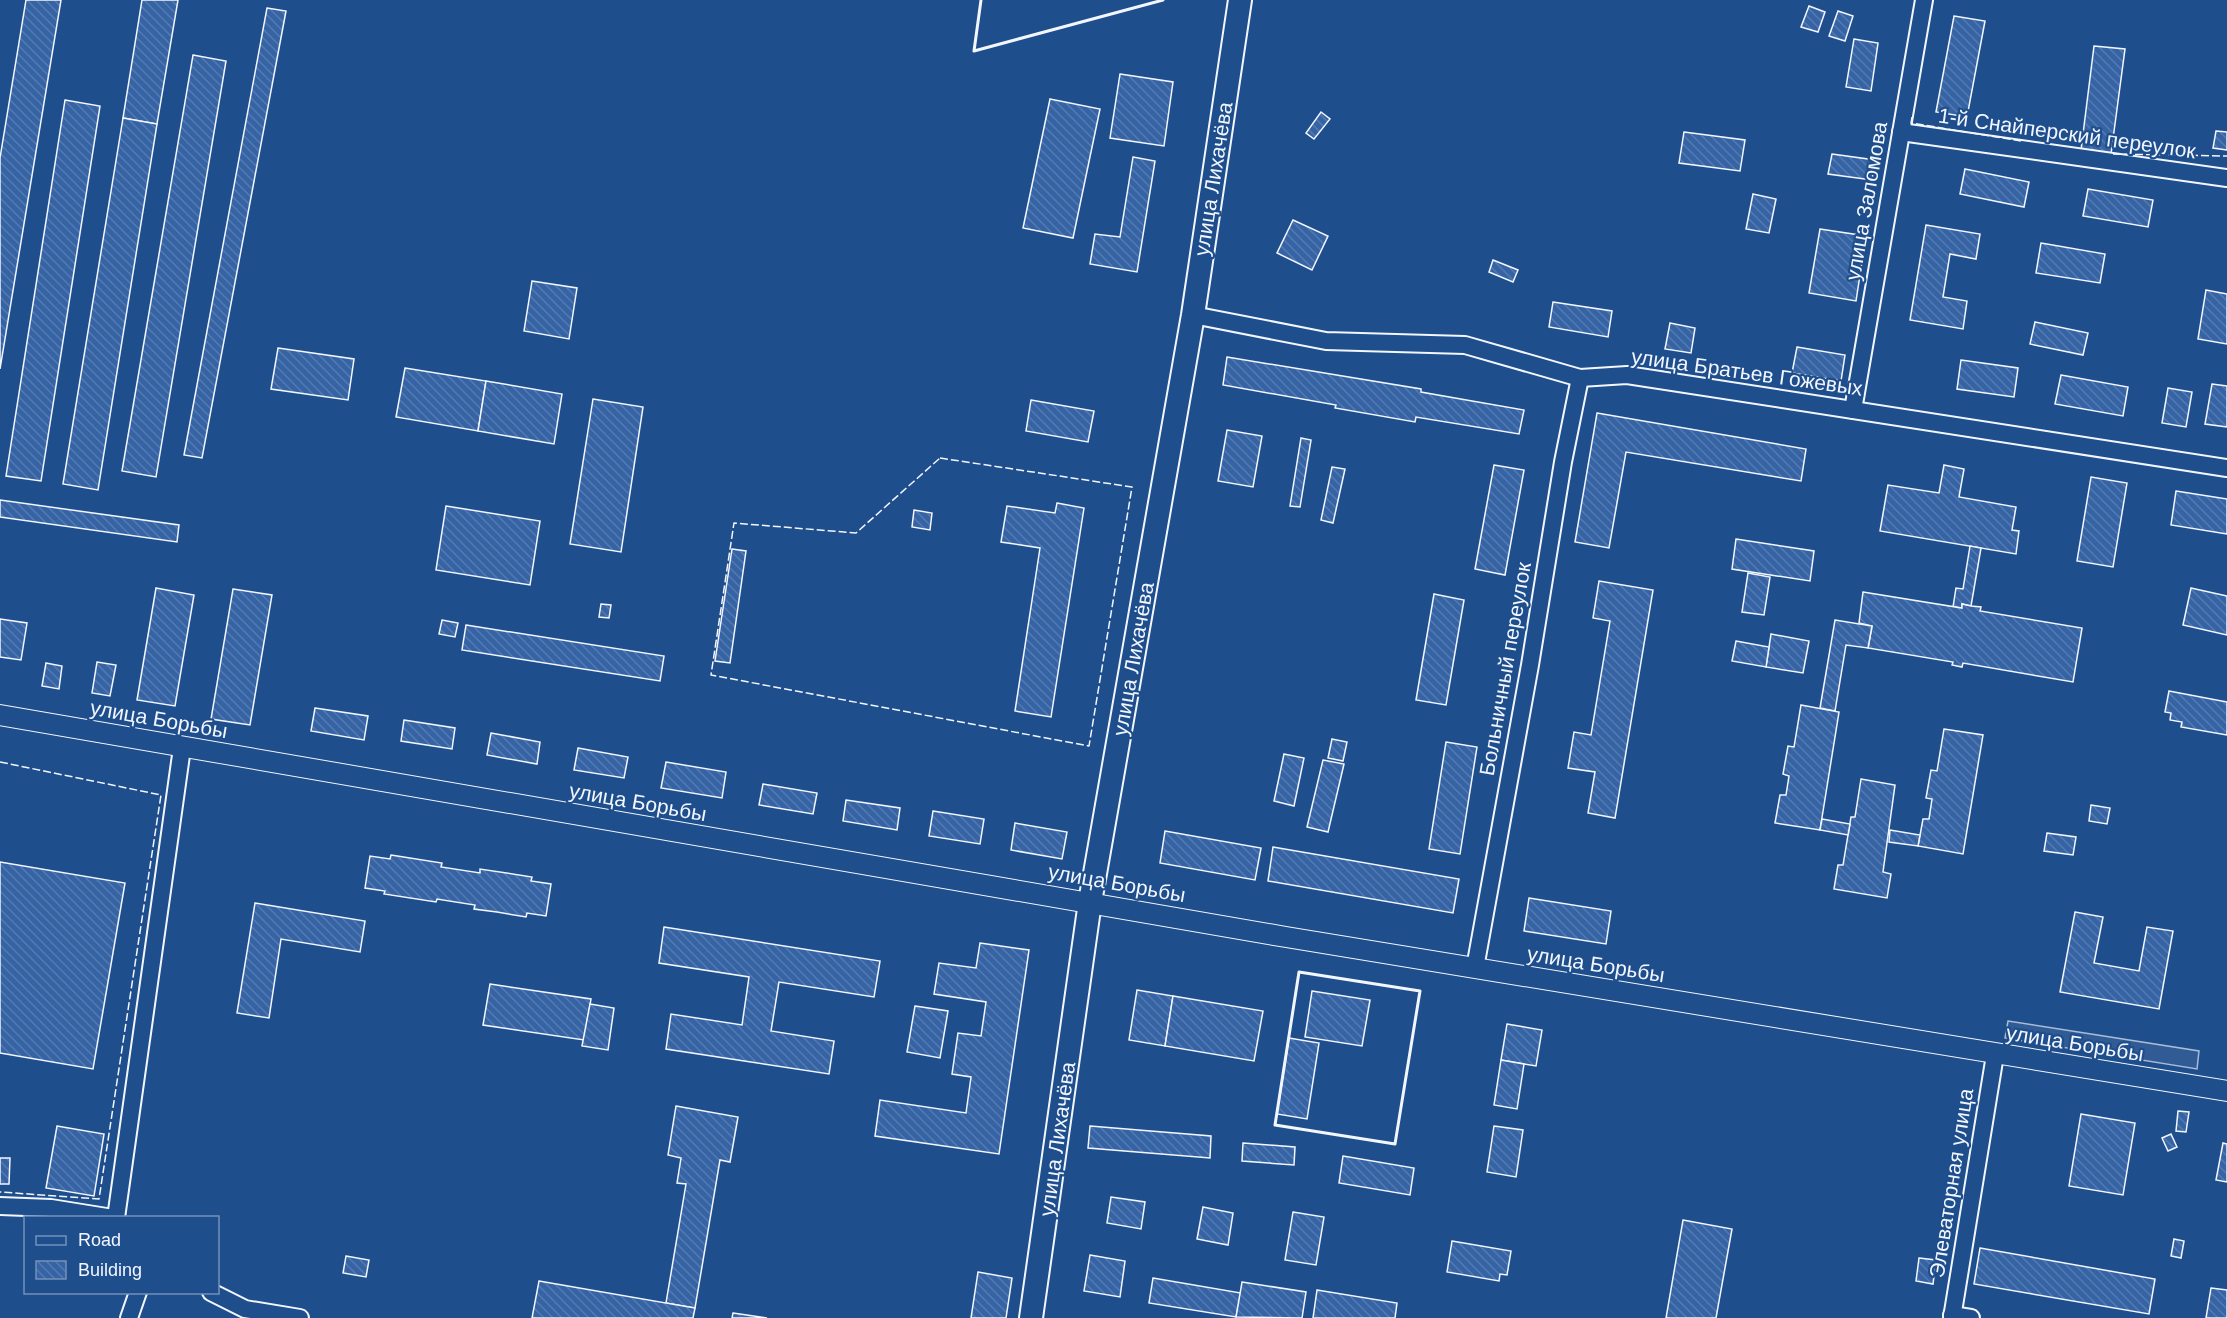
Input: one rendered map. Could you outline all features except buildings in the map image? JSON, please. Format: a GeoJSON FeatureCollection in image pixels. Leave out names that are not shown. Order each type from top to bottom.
{"type":"FeatureCollection","features":[{"type":"Feature","properties":{"kind":"main road","name":"улица Лихачёва"},"geometry":{"type":"LineString","coordinates":[[1031,1318],[1090,903],[1192,315],[1240,0]]}},
{"type":"Feature","properties":{"kind":"street","name":"улица Заломова"},"geometry":{"type":"LineString","coordinates":[[1852,410],[1924,0]]}},
{"type":"Feature","properties":{"kind":"street","name":"1-й Снайперский переулок"},"geometry":{"type":"LineString","coordinates":[[1901,132],[2227,178]]}},
{"type":"Feature","properties":{"kind":"street","name":"улица Братьев Гожевых"},"geometry":{"type":"LineString","coordinates":[[1192,315],[1326,341],[1465,345],[1580,378],[1628,375],[2227,468]]}},
{"type":"Feature","properties":{"kind":"street","name":"Больничный переулок"},"geometry":{"type":"LineString","coordinates":[[1475,968],[1530,665],[1563,462],[1580,378]]}},
{"type":"Feature","properties":{"kind":"street","name":"улица Борьбы"},"geometry":{"type":"LineString","coordinates":[[0,716],[1475,968],[2227,1091]]}},
{"type":"Feature","properties":{"kind":"street"},"geometry":{"type":"LineString","coordinates":[[115,1216],[182,748]]}},
{"type":"Feature","properties":{"kind":"street","name":"Элеваторная улица"},"geometry":{"type":"LineString","coordinates":[[1952,1316],[1995,1054]]}},
{"type":"Feature","properties":{"kind":"street"},"geometry":{"type":"LineString","coordinates":[[0,1206],[51,1208],[102,1216]]}},
{"type":"Feature","properties":{"kind":"street"},"geometry":{"type":"LineString","coordinates":[[129,1318],[138,1294]]}},
{"type":"Feature","properties":{"kind":"street"},"geometry":{"type":"LineString","coordinates":[[214,1294],[245,1309],[300,1318]]}},
{"type":"Feature","properties":{"kind":"street"},"geometry":{"type":"LineString","coordinates":[[1952,1316],[1971,1318]]}},
{"type":"Feature","properties":{"kind":"shaded area"},"geometry":{"type":"Polygon","coordinates":[[[2008,1021],[2199,1051],[2197,1069],[2005,1038],[2008,1021]]]}},
{"type":"Feature","properties":{"kind":"fence"},"geometry":{"type":"LineString","coordinates":[[1912,117],[1911,123],[2021,141]]}},
{"type":"Feature","properties":{"kind":"fence"},"geometry":{"type":"LineString","coordinates":[[2113,154],[2227,156]]}},
{"type":"Feature","properties":{"kind":"fence"},"geometry":{"type":"LineString","coordinates":[[940,458],[1132,487],[1089,746],[711,675],[734,523],[856,533],[940,458]]}},
{"type":"Feature","properties":{"kind":"fence"},"geometry":{"type":"LineString","coordinates":[[0,762],[161,795],[99,1199],[0,1192]]}},
{"type":"Feature","properties":{"kind":"wall"},"geometry":{"type":"LineString","coordinates":[[981,0],[974,51],[1163,0]]}},
{"type":"Feature","properties":{"kind":"wall"},"geometry":{"type":"LineString","coordinates":[[1299,972],[1420,991],[1395,1144],[1275,1125],[1299,972]]}}]}
